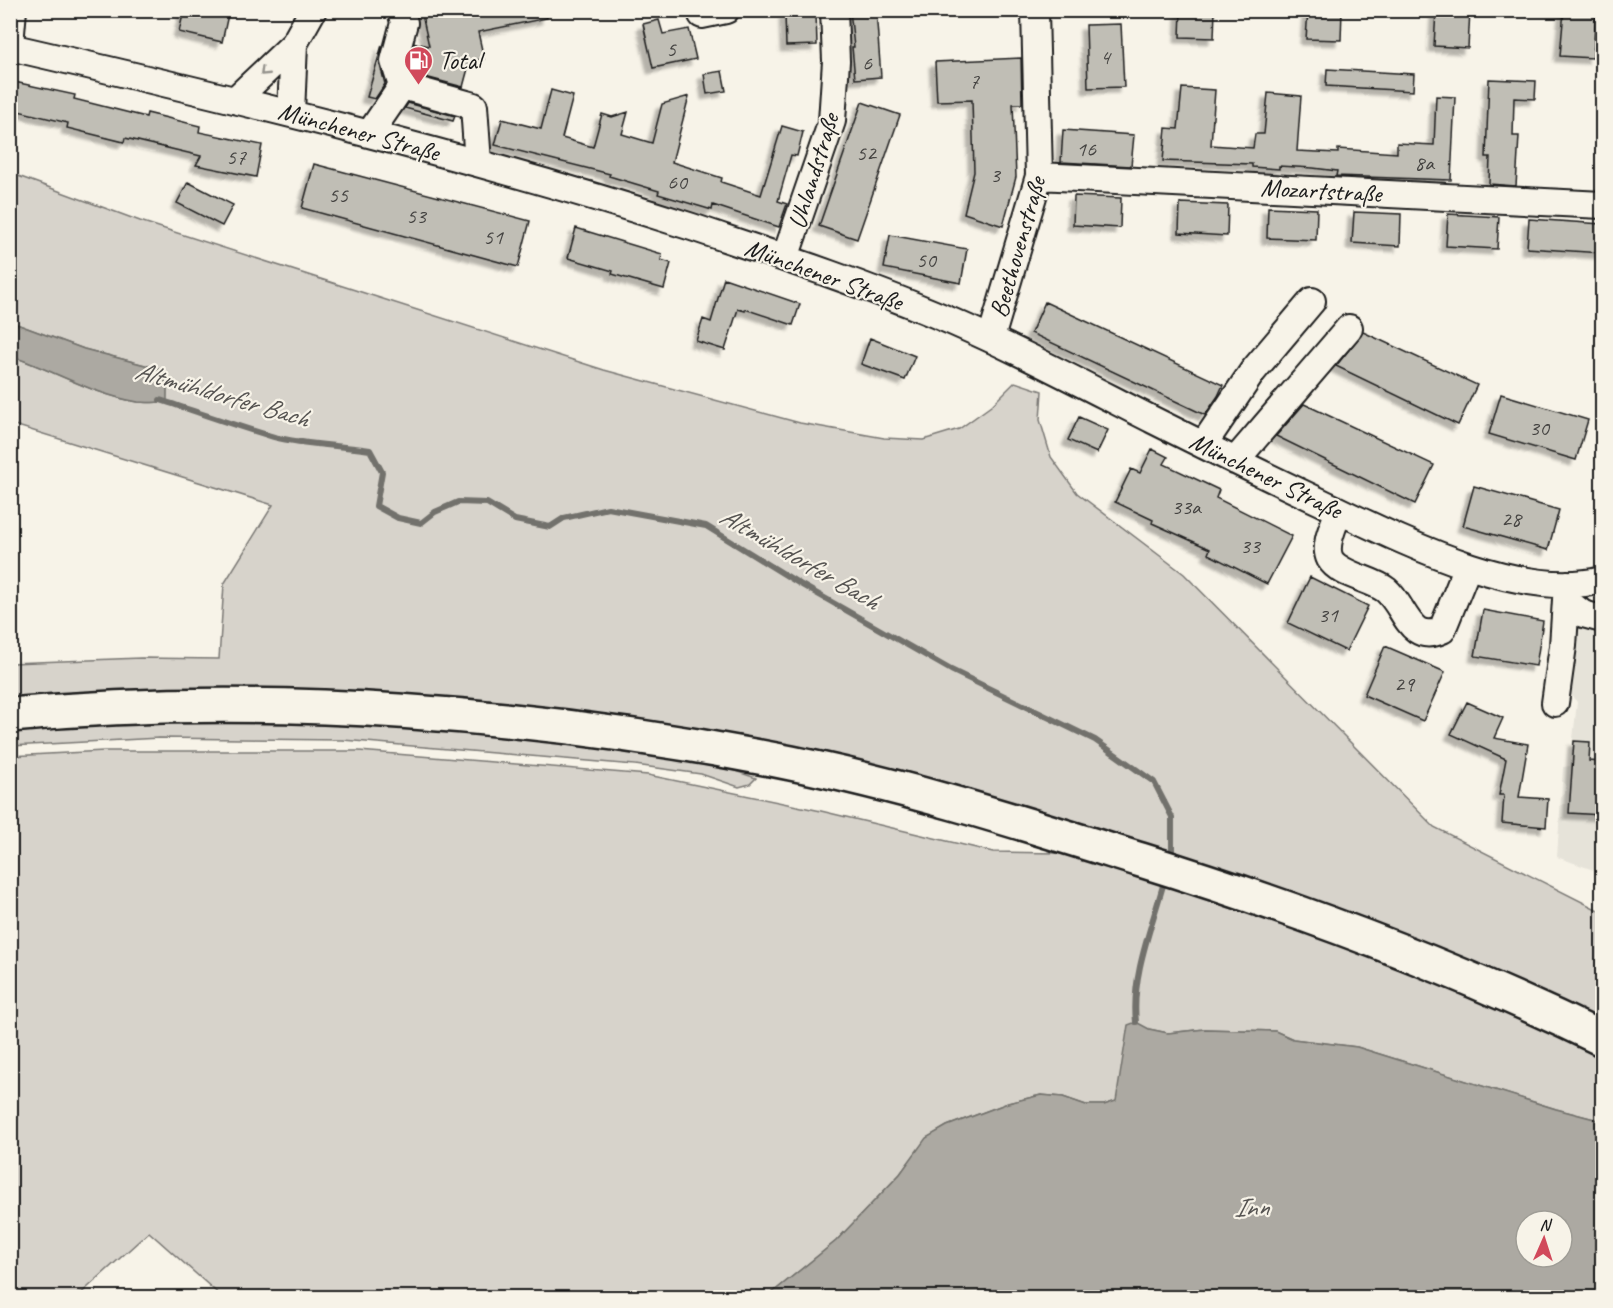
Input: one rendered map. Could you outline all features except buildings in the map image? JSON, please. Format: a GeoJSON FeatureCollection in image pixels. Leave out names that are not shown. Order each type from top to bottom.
{"type":"FeatureCollection","features":[{"type":"Feature","properties":{"kind":"main road"},"geometry":{"type":"LineString","coordinates":[[10,715],[142,707],[229,706],[398,711],[561,726],[794,764],[975,808],[1275,903],[1498,991],[1602,1039]]}},
{"type":"Feature","properties":{"kind":"street"},"geometry":{"type":"LineString","coordinates":[[10,45],[13,10]]}},
{"type":"Feature","properties":{"kind":"street"},"geometry":{"type":"LineString","coordinates":[[235,100],[294,44],[313,10]]}},
{"type":"Feature","properties":{"kind":"street"},"geometry":{"type":"LineString","coordinates":[[402,10],[404,23],[394,61],[402,86]]}},
{"type":"Feature","properties":{"kind":"street","name":"Uhlandstraße"},"geometry":{"type":"LineString","coordinates":[[785,258],[832,121],[836,61],[834,10]]}},
{"type":"Feature","properties":{"kind":"street","name":"Beethovenstraße"},"geometry":{"type":"LineString","coordinates":[[991,338],[1039,176],[1035,10]]}},
{"type":"Feature","properties":{"kind":"street"},"geometry":{"type":"LineString","coordinates":[[291,112],[294,44]]}},
{"type":"Feature","properties":{"kind":"street","name":"Münchener Straße"},"geometry":{"type":"LineString","coordinates":[[10,45],[370,133],[628,207],[785,258],[929,311],[991,338],[1235,461],[1409,543],[1468,566],[1566,592],[1602,580]]}},
{"type":"Feature","properties":{"kind":"street"},"geometry":{"type":"LineString","coordinates":[[370,133],[402,86]]}},
{"type":"Feature","properties":{"kind":"street"},"geometry":{"type":"LineString","coordinates":[[402,86],[474,106],[478,163]]}},
{"type":"Feature","properties":{"kind":"street","name":"Mozartstraße"},"geometry":{"type":"LineString","coordinates":[[1039,176],[1602,205]]}},
{"type":"Feature","properties":{"kind":"street"},"geometry":{"type":"LineString","coordinates":[[1203,445],[1253,371],[1312,301]]}},
{"type":"Feature","properties":{"kind":"street"},"geometry":{"type":"LineString","coordinates":[[1235,461],[1349,328]]}},
{"type":"Feature","properties":{"kind":"street"},"geometry":{"type":"LineString","coordinates":[[1339,511],[1328,548],[1330,560],[1342,570],[1382,587],[1394,597],[1411,625],[1419,633],[1426,635],[1442,630],[1468,566]]}},
{"type":"Feature","properties":{"kind":"street"},"geometry":{"type":"LineString","coordinates":[[1555,703],[1563,646],[1566,592]]}},
{"type":"Feature","properties":{"kind":"street","name":"Münchener Straße"},"geometry":{"type":"LineString","coordinates":[[1566,592],[1583,614],[1602,619]]}},
{"type":"Feature","properties":{"kind":"shaded area"},"geometry":{"type":"Polygon","coordinates":[[[10,173],[140,221],[604,370],[800,423],[884,438],[923,440],[959,429],[991,406],[1015,382],[1042,391],[1040,420],[1051,457],[1077,493],[1184,574],[1434,827],[1602,912],[1602,1028],[1147,847],[989,796],[769,742],[11,702],[11,663],[141,658],[219,659],[224,584],[273,505],[11,424],[11,356],[122,399],[166,402],[167,389],[160,369],[84,349],[11,322],[10,173]]]}},
{"type":"Feature","properties":{"kind":"shaded area"},"geometry":{"type":"Polygon","coordinates":[[[1578,624],[1602,624],[1602,873],[1557,857],[1563,767],[1570,766],[1577,702],[1571,695],[1578,624]]]}},
{"type":"Feature","properties":{"kind":"shaded area"},"geometry":{"type":"Polygon","coordinates":[[[302,720],[533,736],[714,764],[756,778],[750,784],[739,787],[701,774],[635,765],[343,740],[159,738],[11,746],[11,729],[78,723],[302,720]]]}},
{"type":"Feature","properties":{"kind":"shaded area"},"geometry":{"type":"Polygon","coordinates":[[[104,751],[359,751],[648,775],[821,811],[993,852],[1057,853],[1164,880],[1243,907],[1438,982],[1602,1053],[1602,1121],[1556,1109],[1357,1047],[1293,1039],[1275,1031],[1205,1029],[1168,1033],[1149,1029],[1123,1066],[1117,1101],[1104,1105],[1086,1105],[1063,1097],[1041,1095],[1008,1103],[947,1126],[927,1138],[900,1174],[836,1241],[767,1297],[222,1297],[149,1232],[77,1297],[11,1298],[11,756],[104,751]]]}},
{"type":"Feature","properties":{"kind":"water"},"geometry":{"type":"Polygon","coordinates":[[[11,322],[84,349],[160,369],[167,385],[167,402],[122,399],[11,356],[11,322]]]}},
{"type":"Feature","properties":{"kind":"water","name":"Inn"},"geometry":{"type":"Polygon","coordinates":[[[1136,1022],[1149,1029],[1168,1033],[1205,1029],[1275,1031],[1293,1039],[1357,1047],[1556,1109],[1602,1121],[1602,1297],[767,1297],[836,1241],[900,1174],[926,1138],[947,1126],[1008,1103],[1041,1095],[1063,1097],[1086,1105],[1104,1105],[1116,1101],[1128,1025],[1136,1022]]]}},
{"type":"Feature","properties":{"kind":"waterway","name":"Altmühldorfer Bach"},"geometry":{"type":"LineString","coordinates":[[160,400],[274,437],[370,450],[382,472],[376,506],[398,518],[421,523],[435,512],[458,502],[487,503],[515,520],[550,527],[564,518],[608,508],[706,526],[800,584],[951,670],[1095,740],[1154,782],[1172,817],[1170,859]]}},
{"type":"Feature","properties":{"kind":"waterway","name":"Altmühldorfer Bach"},"geometry":{"type":"LineString","coordinates":[[1136,1022],[1135,1004],[1140,967],[1165,878]]}},
{"type":"Feature","properties":{"kind":"place","name":"Total"},"geometry":{"type":"Point","coordinates":[418,86]}}]}
